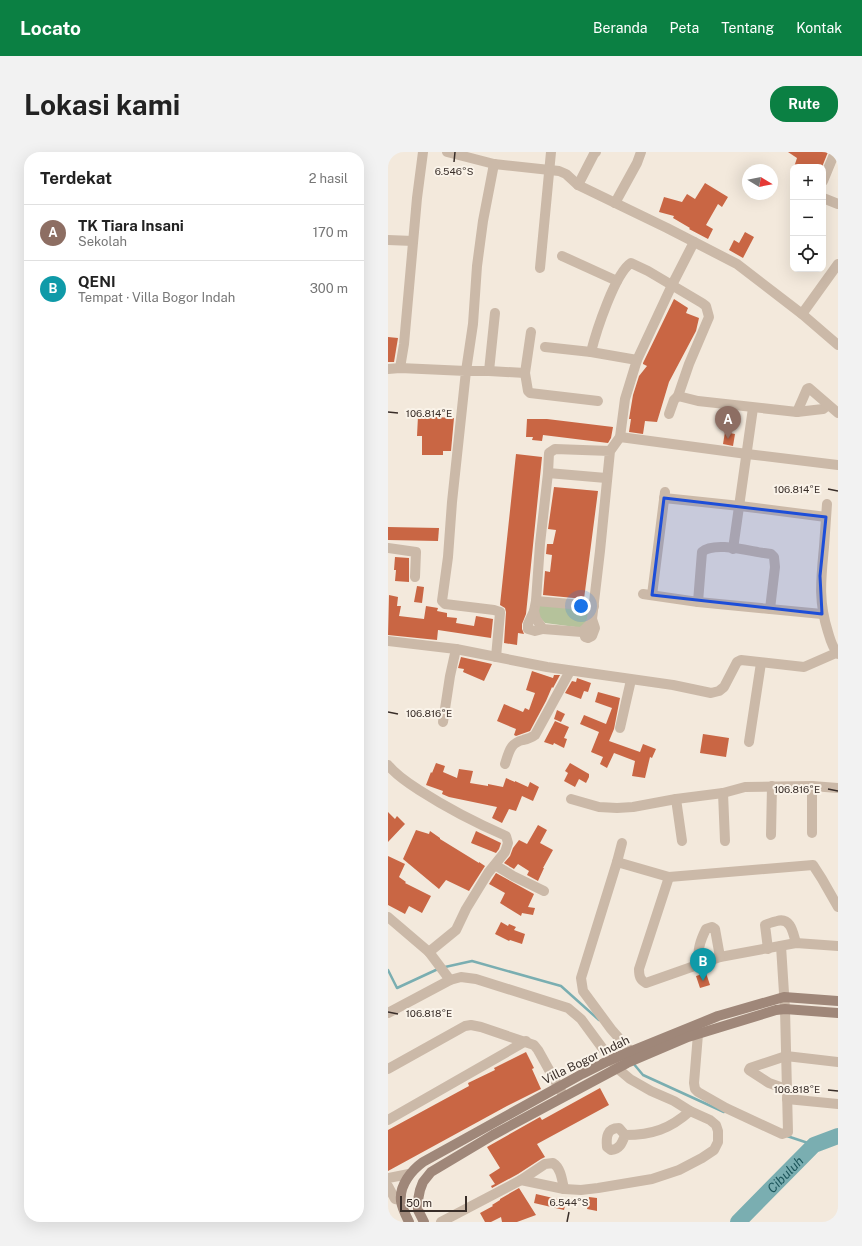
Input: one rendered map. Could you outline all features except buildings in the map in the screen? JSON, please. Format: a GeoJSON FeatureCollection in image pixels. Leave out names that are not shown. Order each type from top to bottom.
{"type":"FeatureCollection","features":[{"type":"Feature","properties":{"kind":"street"},"geometry":{"type":"LineString","coordinates":[[400,368],[404,344],[417,198],[423,152]]}},
{"type":"Feature","properties":{"kind":"street"},"geometry":{"type":"LineString","coordinates":[[447,152],[494,164],[559,171],[566,174],[578,185],[737,264],[802,314],[838,345]]}},
{"type":"Feature","properties":{"kind":"street"},"geometry":{"type":"LineString","coordinates":[[540,268],[551,152]]}},
{"type":"Feature","properties":{"kind":"street"},"geometry":{"type":"LineString","coordinates":[[578,185],[596,152]]}},
{"type":"Feature","properties":{"kind":"street"},"geometry":{"type":"LineString","coordinates":[[615,203],[637,163],[641,152]]}},
{"type":"Feature","properties":{"kind":"street"},"geometry":{"type":"LineString","coordinates":[[826,174],[835,152]]}},
{"type":"Feature","properties":{"kind":"street"},"geometry":{"type":"LineString","coordinates":[[494,164],[483,221],[477,266],[473,324],[466,372],[452,502],[448,557],[442,601],[445,604],[500,612],[496,657]]}},
{"type":"Feature","properties":{"kind":"street"},"geometry":{"type":"LineString","coordinates":[[826,199],[838,204]]}},
{"type":"Feature","properties":{"kind":"street"},"geometry":{"type":"LineString","coordinates":[[388,240],[413,241]]}},
{"type":"Feature","properties":{"kind":"street"},"geometry":{"type":"LineString","coordinates":[[610,451],[552,450],[548,455],[548,473],[534,611],[536,619],[543,628],[581,632],[584,631],[592,619],[610,451],[620,437],[625,399],[637,360],[694,242]]}},
{"type":"Feature","properties":{"kind":"street"},"geometry":{"type":"LineString","coordinates":[[562,256],[617,281]]}},
{"type":"Feature","properties":{"kind":"street"},"geometry":{"type":"LineString","coordinates":[[591,352],[597,331],[617,281],[631,263],[639,266],[706,306],[709,318],[689,364],[678,396],[674,400],[669,414]]}},
{"type":"Feature","properties":{"kind":"street"},"geometry":{"type":"LineString","coordinates":[[802,314],[838,264]]}},
{"type":"Feature","properties":{"kind":"street"},"geometry":{"type":"LineString","coordinates":[[489,371],[495,313]]}},
{"type":"Feature","properties":{"kind":"street"},"geometry":{"type":"LineString","coordinates":[[532,332],[525,373],[528,391],[530,393],[598,401]]}},
{"type":"Feature","properties":{"kind":"street"},"geometry":{"type":"LineString","coordinates":[[545,347],[591,352],[637,360]]}},
{"type":"Feature","properties":{"kind":"street"},"geometry":{"type":"LineString","coordinates":[[388,369],[400,368],[466,372],[489,371],[525,373]]}},
{"type":"Feature","properties":{"kind":"street"},"geometry":{"type":"LineString","coordinates":[[798,412],[807,389],[809,388],[838,413]]}},
{"type":"Feature","properties":{"kind":"street"},"geometry":{"type":"LineString","coordinates":[[678,396],[698,401],[798,412],[823,409],[828,405]]}},
{"type":"Feature","properties":{"kind":"street"},"geometry":{"type":"LineString","coordinates":[[733,549],[753,408]]}},
{"type":"Feature","properties":{"kind":"street"},"geometry":{"type":"LineString","coordinates":[[620,437],[838,465]]}},
{"type":"Feature","properties":{"kind":"street"},"geometry":{"type":"LineString","coordinates":[[548,473],[606,478]]}},
{"type":"Feature","properties":{"kind":"street"},"geometry":{"type":"LineString","coordinates":[[822,614],[698,602],[647,594],[665,495],[826,517]]}},
{"type":"Feature","properties":{"kind":"street"},"geometry":{"type":"LineString","coordinates":[[388,641],[456,649],[570,670],[673,685],[715,693],[719,691],[727,682],[737,662],[740,660],[804,667],[837,653],[822,614],[820,576],[827,504]]}},
{"type":"Feature","properties":{"kind":"street"},"geometry":{"type":"LineString","coordinates":[[698,602],[702,552],[710,547],[733,549],[771,554],[774,557],[775,567],[770,609]]}},
{"type":"Feature","properties":{"kind":"street"},"geometry":{"type":"LineString","coordinates":[[388,548],[416,551],[415,577]]}},
{"type":"Feature","properties":{"kind":"street"},"geometry":{"type":"LineString","coordinates":[[536,600],[594,606]]}},
{"type":"Feature","properties":{"kind":"street"},"geometry":{"type":"LineString","coordinates":[[443,722],[456,649]]}},
{"type":"Feature","properties":{"kind":"street"},"geometry":{"type":"LineString","coordinates":[[749,742],[762,663]]}},
{"type":"Feature","properties":{"kind":"street"},"geometry":{"type":"LineString","coordinates":[[505,764],[514,743],[532,738],[535,735],[570,670]]}},
{"type":"Feature","properties":{"kind":"street"},"geometry":{"type":"LineString","coordinates":[[620,728],[631,680]]}},
{"type":"Feature","properties":{"kind":"street"},"geometry":{"type":"LineString","coordinates":[[388,765],[406,782],[437,802],[478,824],[506,836],[508,843],[505,852],[488,873],[466,909],[456,930],[429,952]]}},
{"type":"Feature","properties":{"kind":"street"},"geometry":{"type":"LineString","coordinates":[[771,835],[772,786]]}},
{"type":"Feature","properties":{"kind":"street"},"geometry":{"type":"LineString","coordinates":[[812,786],[812,833]]}},
{"type":"Feature","properties":{"kind":"street"},"geometry":{"type":"LineString","coordinates":[[571,799],[599,807],[616,808],[634,807],[676,799],[724,793],[745,787],[812,786],[838,788]]}},
{"type":"Feature","properties":{"kind":"street"},"geometry":{"type":"LineString","coordinates":[[724,793],[725,841]]}},
{"type":"Feature","properties":{"kind":"street"},"geometry":{"type":"LineString","coordinates":[[676,799],[682,841]]}},
{"type":"Feature","properties":{"kind":"street"},"geometry":{"type":"LineString","coordinates":[[622,843],[581,978],[581,983],[583,991],[628,1055]]}},
{"type":"Feature","properties":{"kind":"street"},"geometry":{"type":"LineString","coordinates":[[616,862],[668,877],[813,865],[838,906]]}},
{"type":"Feature","properties":{"kind":"street"},"geometry":{"type":"LineString","coordinates":[[495,865],[513,876],[544,891]]}},
{"type":"Feature","properties":{"kind":"street"},"geometry":{"type":"LineString","coordinates":[[668,877],[639,969],[641,980],[646,983],[720,957],[768,949],[796,942],[838,946]]}},
{"type":"Feature","properties":{"kind":"street"},"geometry":{"type":"LineString","coordinates":[[388,917],[429,952],[447,976]]}},
{"type":"Feature","properties":{"kind":"street"},"geometry":{"type":"LineString","coordinates":[[768,949],[765,925],[782,920],[786,921],[790,925],[796,942]]}},
{"type":"Feature","properties":{"kind":"street"},"geometry":{"type":"LineString","coordinates":[[698,965],[700,940],[706,929],[715,929],[720,957]]}},
{"type":"Feature","properties":{"kind":"street"},"geometry":{"type":"LineString","coordinates":[[698,1034],[694,1083],[695,1089],[726,1108],[782,1134],[788,1132],[785,1009],[781,946]]}},
{"type":"Feature","properties":{"kind":"street"},"geometry":{"type":"LineString","coordinates":[[388,1013],[447,976],[461,976],[476,979],[568,1008],[581,1019],[610,1060],[630,1079],[651,1091],[674,1101],[690,1112],[710,1120],[716,1125],[718,1132],[718,1142],[714,1150],[679,1170],[652,1178],[581,1190],[564,1189],[521,1180]]}},
{"type":"Feature","properties":{"kind":"street","name":"Villa Bogor Indah"},"geometry":{"type":"LineString","coordinates":[[409,1174],[423,1162],[558,1086],[610,1060],[628,1055],[718,1016],[784,997],[838,1001]]}},
{"type":"Feature","properties":{"kind":"street","name":"Villa Bogor Indah"},"geometry":{"type":"LineString","coordinates":[[628,1055],[641,1058],[698,1034],[756,1016],[785,1009],[838,1013]]}},
{"type":"Feature","properties":{"kind":"street"},"geometry":{"type":"LineString","coordinates":[[388,1069],[465,1026],[471,1025],[526,1041],[534,1045],[564,1096]]}},
{"type":"Feature","properties":{"kind":"street"},"geometry":{"type":"LineString","coordinates":[[388,1120],[526,1041]]}},
{"type":"Feature","properties":{"kind":"street","name":"Villa Bogor Indah"},"geometry":{"type":"LineString","coordinates":[[424,1222],[418,1210],[418,1200],[423,1182],[431,1172],[493,1135],[617,1068],[628,1055]]}},
{"type":"Feature","properties":{"kind":"street"},"geometry":{"type":"LineString","coordinates":[[838,1062],[786,1056],[750,1068],[749,1070],[786,1094],[838,1104]]}},
{"type":"Feature","properties":{"kind":"street"},"geometry":{"type":"LineString","coordinates":[[625,1135],[639,1135],[664,1129],[679,1121],[690,1112]]}},
{"type":"Feature","properties":{"kind":"street"},"geometry":{"type":"LineString","coordinates":[[441,1222],[521,1180],[545,1164],[553,1163],[559,1170],[564,1189]]}},
{"type":"Feature","properties":{"kind":"street"},"geometry":{"type":"LineString","coordinates":[[388,1178],[409,1174]]}},
{"type":"Feature","properties":{"kind":"street"},"geometry":{"type":"LineString","coordinates":[[395,1200],[404,1188],[409,1174]]}},
{"type":"Feature","properties":{"kind":"street"},"geometry":{"type":"LineString","coordinates":[[388,1186],[409,1222]]}},
{"type":"Feature","properties":{"kind":"highlighted area"},"geometry":{"type":"Polygon","coordinates":[[[664,498],[826,517],[820,576],[822,614],[652,595],[664,498]]]}},
{"type":"Feature","properties":{"kind":"green space"},"geometry":{"type":"Polygon","coordinates":[[[539,605],[587,609],[590,620],[583,628],[545,623],[537,614],[539,605]]]}},
{"type":"Feature","properties":{"kind":"waterway"},"geometry":{"type":"LineString","coordinates":[[445,967],[472,961],[561,986],[599,1020]]}},
{"type":"Feature","properties":{"kind":"waterway"},"geometry":{"type":"LineString","coordinates":[[388,970],[397,988],[438,969]]}},
{"type":"Feature","properties":{"kind":"waterway"},"geometry":{"type":"LineString","coordinates":[[633,1063],[643,1075],[724,1112]]}},
{"type":"Feature","properties":{"kind":"waterway"},"geometry":{"type":"LineString","coordinates":[[787,1136],[814,1145]]}},
{"type":"Feature","properties":{"kind":"waterway","name":"Cibuluh"},"geometry":{"type":"LineString","coordinates":[[738,1222],[814,1145],[838,1136]]}},
{"type":"Feature","properties":{"kind":"place","name":"TK Tiara Insani"},"geometry":{"type":"Point","coordinates":[728,439]}},
{"type":"Feature","properties":{"kind":"place","name":"QENI"},"geometry":{"type":"Point","coordinates":[703,981]}}]}
